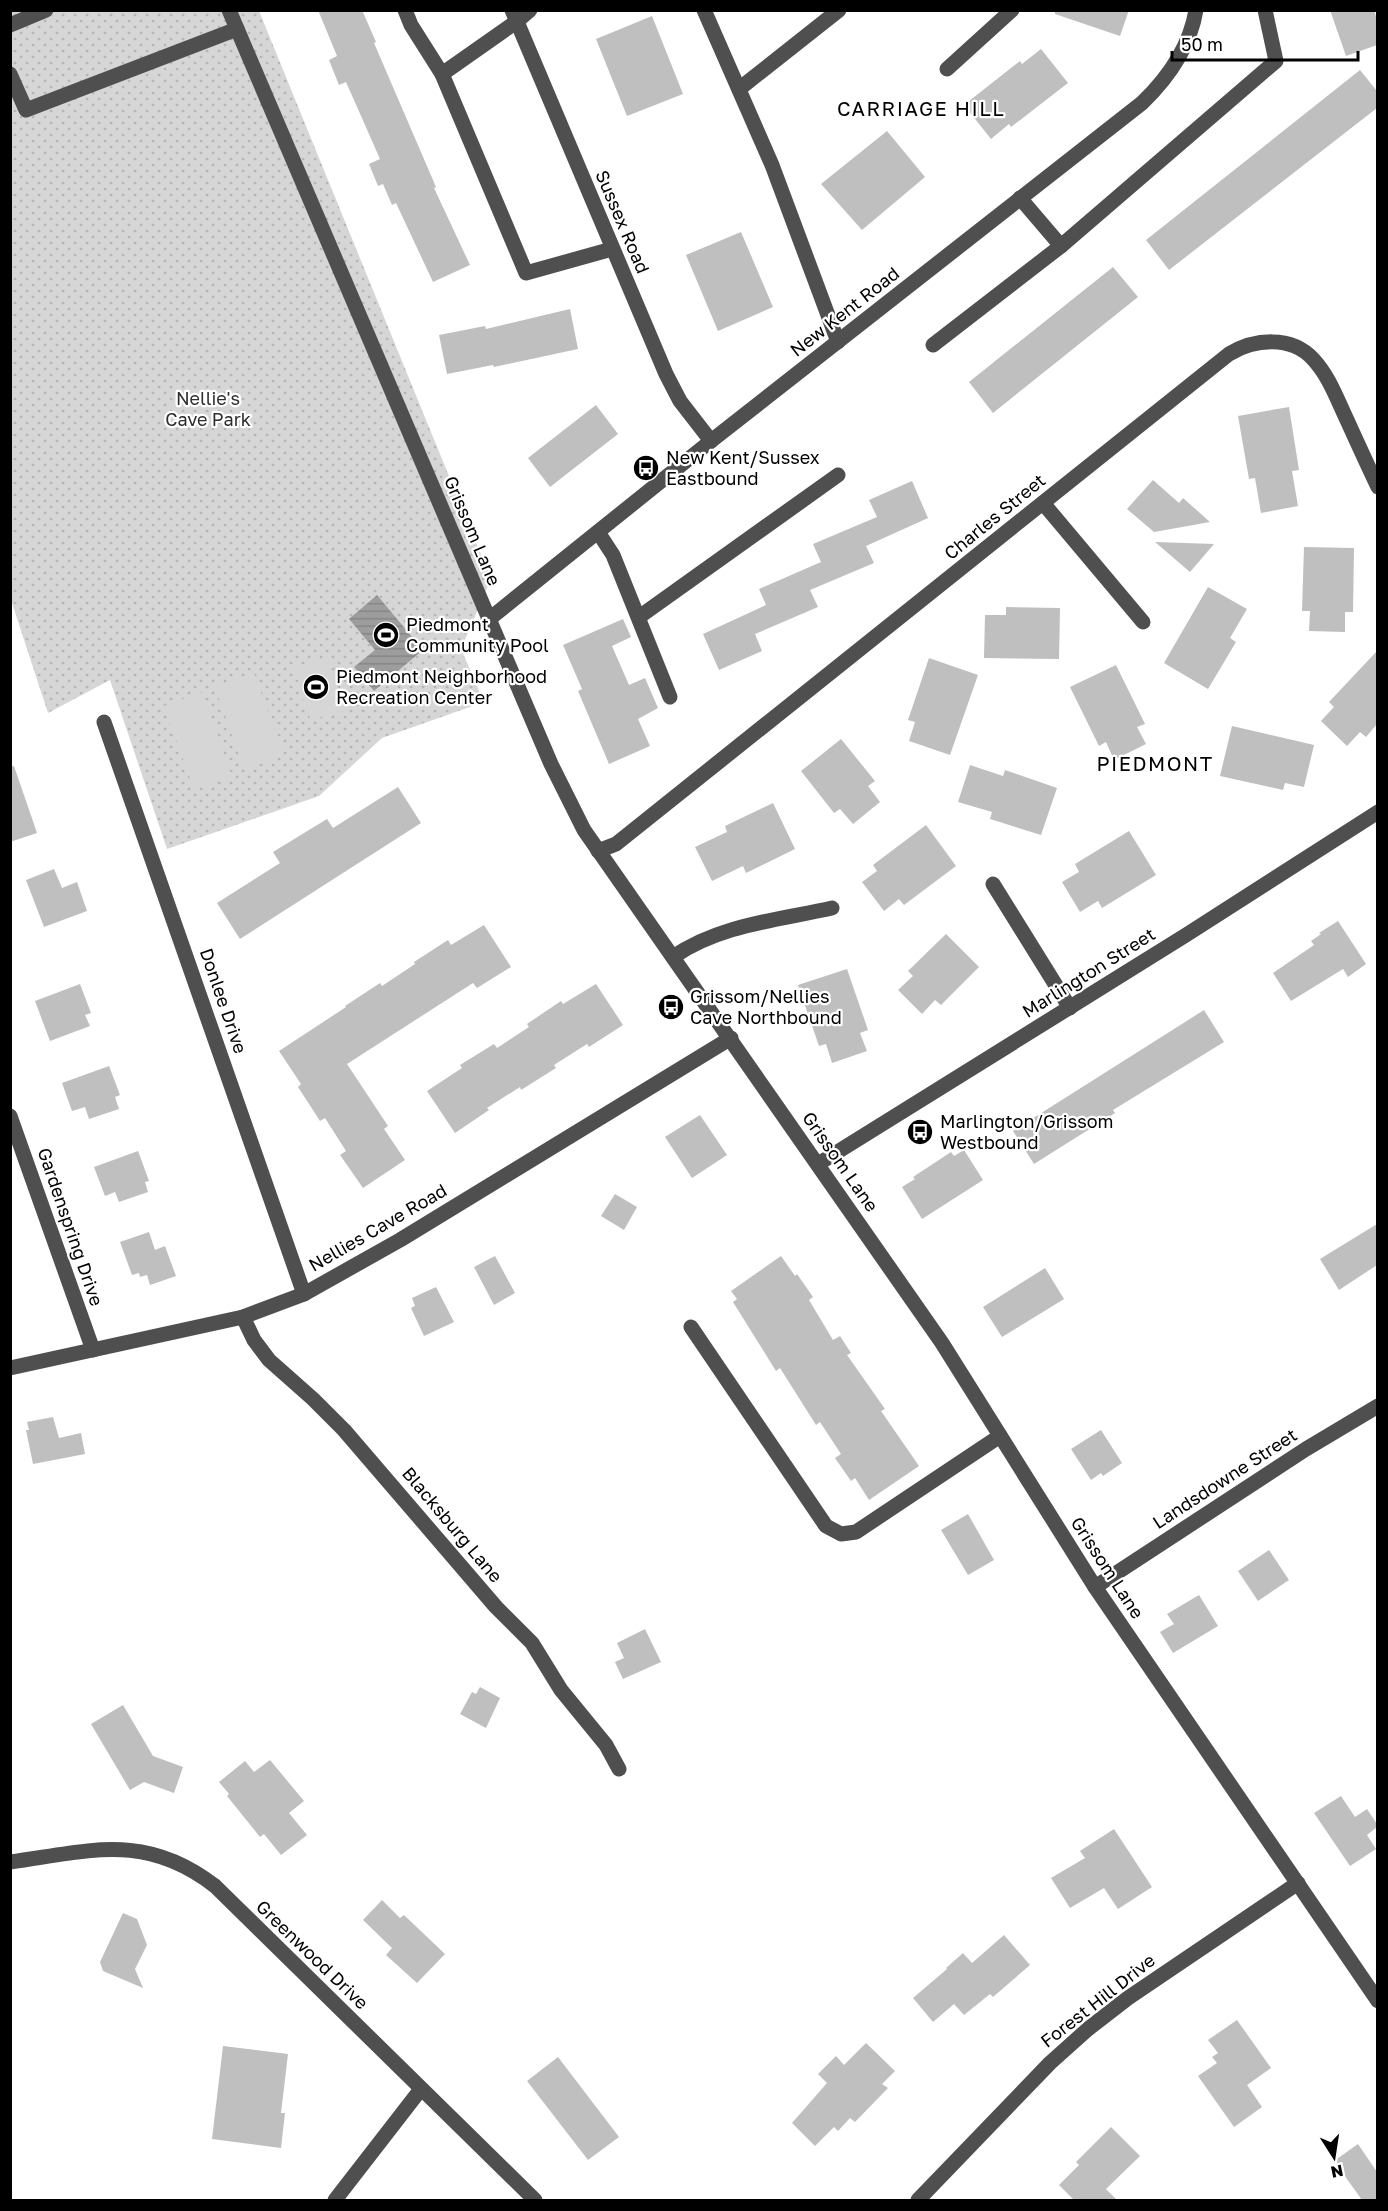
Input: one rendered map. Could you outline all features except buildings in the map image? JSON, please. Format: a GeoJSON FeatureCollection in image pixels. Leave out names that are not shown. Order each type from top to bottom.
{"type":"FeatureCollection","features":[{"type":"Feature","properties":{"kind":"street"},"geometry":{"type":"LineString","coordinates":[[10,25],[46,10]]}},
{"type":"Feature","properties":{"kind":"street","name":"Grissom Lane"},"geometry":{"type":"LineString","coordinates":[[229,10],[488,620],[564,791],[598,852],[731,1038],[942,1343],[1095,1587],[1377,2001]]}},
{"type":"Feature","properties":{"kind":"street"},"geometry":{"type":"LineString","coordinates":[[405,10],[411,25],[442,74],[526,273],[612,249]]}},
{"type":"Feature","properties":{"kind":"street"},"geometry":{"type":"LineString","coordinates":[[442,74],[514,16],[530,10]]}},
{"type":"Feature","properties":{"kind":"street"},"geometry":{"type":"LineString","coordinates":[[704,10],[772,165],[838,342]]}},
{"type":"Feature","properties":{"kind":"street"},"geometry":{"type":"LineString","coordinates":[[739,89],[839,10]]}},
{"type":"Feature","properties":{"kind":"street"},"geometry":{"type":"LineString","coordinates":[[946,69],[1011,10]]}},
{"type":"Feature","properties":{"kind":"street","name":"New Kent Road"},"geometry":{"type":"LineString","coordinates":[[488,620],[711,441],[1142,103],[1156,90],[1184,48],[1196,10]]}},
{"type":"Feature","properties":{"kind":"street"},"geometry":{"type":"LineString","coordinates":[[933,345],[1061,246],[1276,61],[1265,10]]}},
{"type":"Feature","properties":{"kind":"street","name":"Sussex Road"},"geometry":{"type":"LineString","coordinates":[[514,16],[612,249],[680,401],[711,441]]}},
{"type":"Feature","properties":{"kind":"street"},"geometry":{"type":"LineString","coordinates":[[10,74],[26,110],[237,29]]}},
{"type":"Feature","properties":{"kind":"street"},"geometry":{"type":"LineString","coordinates":[[1020,198],[1061,246]]}},
{"type":"Feature","properties":{"kind":"street","name":"Charles Street"},"geometry":{"type":"LineString","coordinates":[[598,852],[616,844],[1229,354],[1250,344],[1270,341],[1292,347],[1307,354],[1323,371],[1377,487]]}},
{"type":"Feature","properties":{"kind":"street"},"geometry":{"type":"LineString","coordinates":[[639,617],[838,475]]}},
{"type":"Feature","properties":{"kind":"street"},"geometry":{"type":"LineString","coordinates":[[1043,503],[1143,622]]}},
{"type":"Feature","properties":{"kind":"street"},"geometry":{"type":"LineString","coordinates":[[598,532],[613,555],[670,697]]}},
{"type":"Feature","properties":{"kind":"street","name":"Donlee Drive"},"geometry":{"type":"LineString","coordinates":[[104,722],[304,1294]]}},
{"type":"Feature","properties":{"kind":"street","name":"Marlington Street"},"geometry":{"type":"LineString","coordinates":[[818,1164],[1186,935],[1377,812]]}},
{"type":"Feature","properties":{"kind":"street"},"geometry":{"type":"LineString","coordinates":[[993,884],[1070,1008]]}},
{"type":"Feature","properties":{"kind":"street"},"geometry":{"type":"LineString","coordinates":[[673,957],[688,947],[719,933],[832,908]]}},
{"type":"Feature","properties":{"kind":"street","name":"Nellies Cave Road"},"geometry":{"type":"LineString","coordinates":[[10,1368],[243,1317],[304,1294],[400,1240],[731,1038]]}},
{"type":"Feature","properties":{"kind":"street","name":"Gardenspring Drive"},"geometry":{"type":"LineString","coordinates":[[10,1116],[93,1350]]}},
{"type":"Feature","properties":{"kind":"street","name":"Blacksburg Lane"},"geometry":{"type":"LineString","coordinates":[[243,1317],[254,1340],[269,1360],[344,1430],[496,1607],[532,1643],[565,1696],[606,1745],[619,1769]]}},
{"type":"Feature","properties":{"kind":"street"},"geometry":{"type":"LineString","coordinates":[[691,1327],[826,1526],[841,1534],[856,1532],[1000,1436]]}},
{"type":"Feature","properties":{"kind":"street","name":"Landsdowne Street"},"geometry":{"type":"LineString","coordinates":[[1095,1587],[1306,1449],[1377,1406]]}},
{"type":"Feature","properties":{"kind":"street","name":"Greenwood Drive"},"geometry":{"type":"LineString","coordinates":[[10,1862],[118,1849],[142,1851],[181,1863],[214,1886],[536,2200]]}},
{"type":"Feature","properties":{"kind":"street","name":"Forest Hill Drive"},"geometry":{"type":"LineString","coordinates":[[918,2200],[1050,2063],[1088,2029],[1128,1998],[1298,1883]]}},
{"type":"Feature","properties":{"kind":"street"},"geometry":{"type":"LineString","coordinates":[[335,2200],[421,2089]]}},
{"type":"Feature","properties":{"kind":"green space","name":"Nellie's Cave Park"},"geometry":{"type":"Polygon","coordinates":[[[10,11],[259,11],[491,579],[461,649],[484,702],[382,738],[319,796],[167,849],[110,680],[48,713],[11,600],[10,11]]]}},
{"type":"Feature","properties":{"kind":"green space","name":"Piedmont Neighborhood Recreation Center"},"geometry":{"type":"Polygon","coordinates":[[[327,657],[343,711],[310,720],[306,699],[302,700],[295,682],[300,681],[295,668],[327,657]]]}},
{"type":"Feature","properties":{"kind":"green space"},"geometry":{"type":"Polygon","coordinates":[[[254,673],[284,756],[244,770],[215,687],[254,673]]]}},
{"type":"Feature","properties":{"kind":"green space"},"geometry":{"type":"Polygon","coordinates":[[[202,692],[232,776],[194,790],[164,706],[202,692]]]}},
{"type":"Feature","properties":{"kind":"shaded area","name":"Piedmont Community Pool"},"geometry":{"type":"Polygon","coordinates":[[[377,595],[423,650],[374,691],[354,667],[375,650],[349,619],[377,595]]]}},
{"type":"Feature","properties":{"kind":"place","name":"New Kent/Sussex Eastbound"},"geometry":{"type":"Point","coordinates":[646,468]}},
{"type":"Feature","properties":{"kind":"place","name":"Piedmont Community Pool"},"geometry":{"type":"Point","coordinates":[386,635]}},
{"type":"Feature","properties":{"kind":"place","name":"Piedmont Neighborhood Recreation Center"},"geometry":{"type":"Point","coordinates":[316,687]}},
{"type":"Feature","properties":{"kind":"place","name":"Grissom/Nellies Cave Northbound"},"geometry":{"type":"Point","coordinates":[671,1007]}},
{"type":"Feature","properties":{"kind":"place","name":"Marlington/Grissom Westbound"},"geometry":{"type":"Point","coordinates":[920,1132]}},
{"type":"Feature","properties":{"kind":"district","name":"CARRIAGE HILL"},"geometry":{"type":"Point","coordinates":[921,109]}},
{"type":"Feature","properties":{"kind":"district","name":"PIEDMONT"},"geometry":{"type":"Point","coordinates":[1155,764]}}]}
